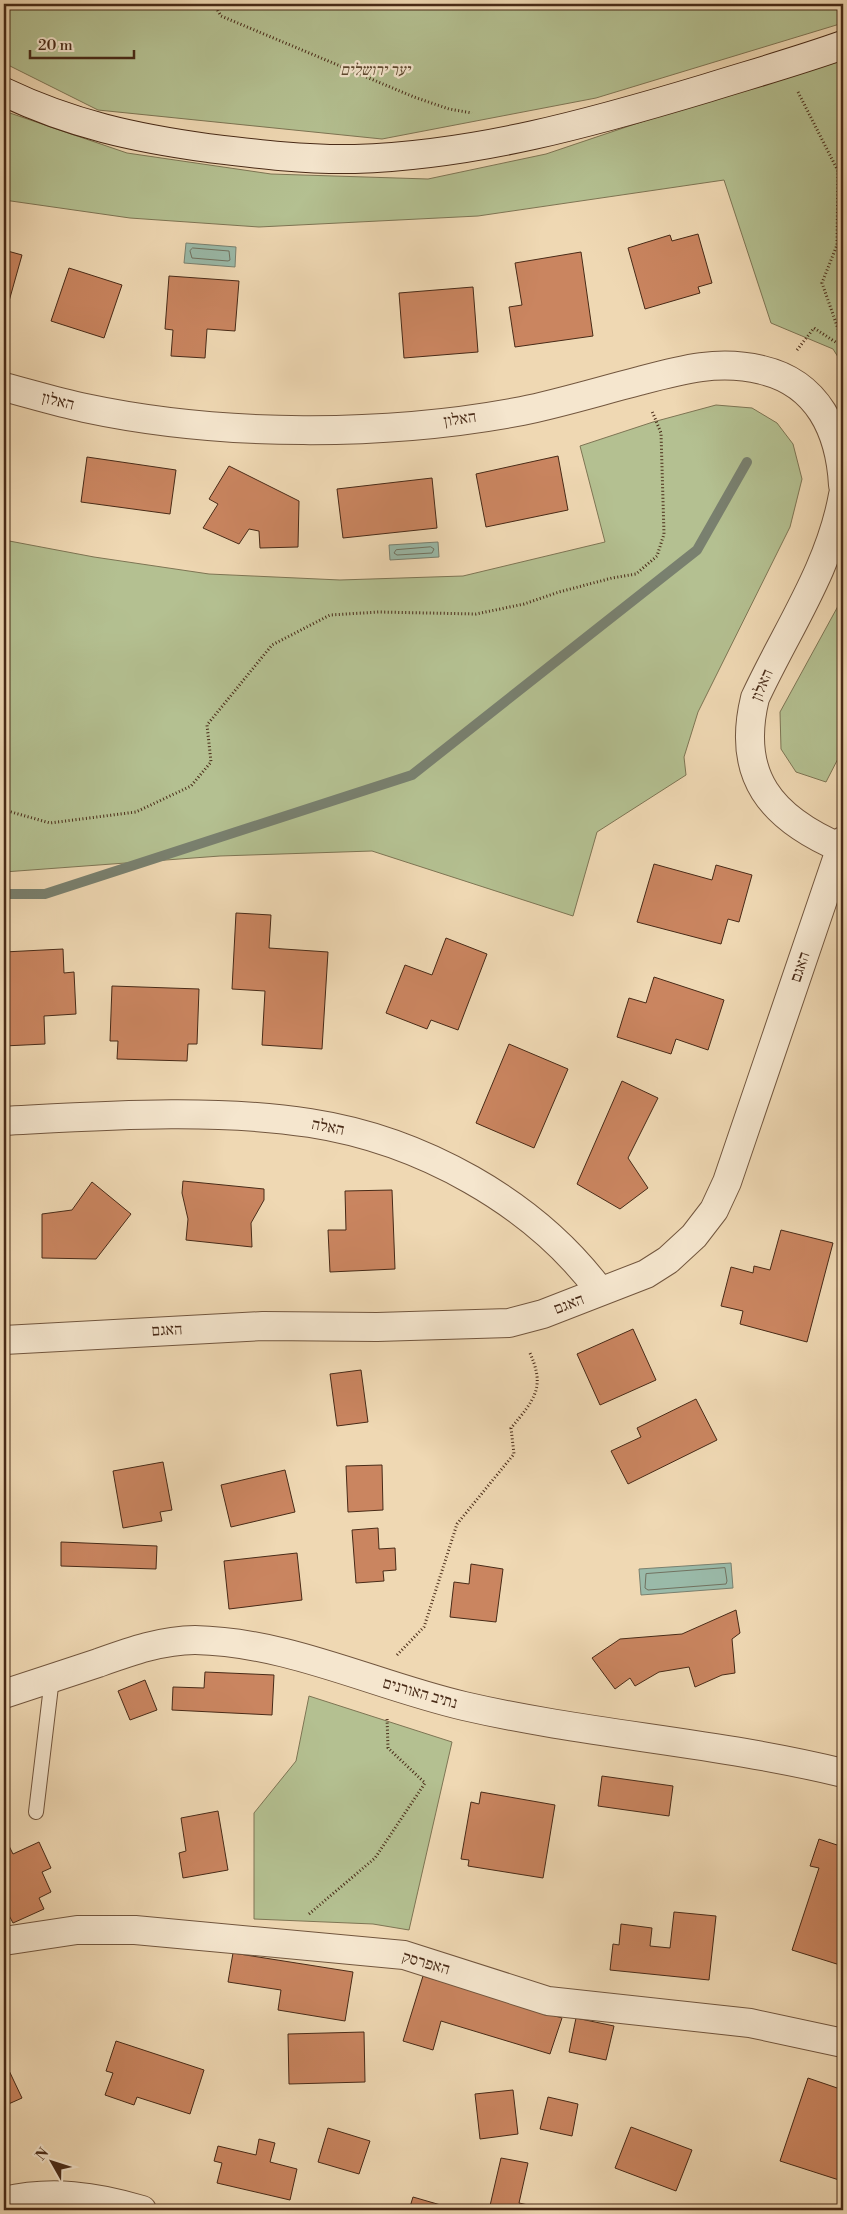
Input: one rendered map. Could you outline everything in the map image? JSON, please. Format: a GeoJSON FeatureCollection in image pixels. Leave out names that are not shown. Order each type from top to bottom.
{"type":"FeatureCollection","features":[{"type":"Feature","properties":{"kind":"street"},"geometry":{"type":"LineString","coordinates":[[4,92],[44,111],[107,131],[175,144],[271,156],[353,159],[438,152],[592,122],[843,46]]}},
{"type":"Feature","properties":{"kind":"street","name":"האלון"},"geometry":{"type":"LineString","coordinates":[[4,387],[86,408],[190,424],[299,430],[410,426],[522,411],[683,368],[726,364],[763,370],[777,376],[793,383],[816,403],[833,429],[842,459],[843,484]]}},
{"type":"Feature","properties":{"kind":"street","name":"האלון"},"geometry":{"type":"LineString","coordinates":[[842,844],[800,827],[783,814],[769,798],[756,775],[749,742],[750,721],[755,698],[824,562],[838,527],[843,495]]}},
{"type":"Feature","properties":{"kind":"street","name":"האגם"},"geometry":{"type":"LineString","coordinates":[[4,1340],[262,1326],[377,1327],[509,1323],[543,1314],[646,1274],[668,1260],[694,1236],[714,1210],[727,1182],[842,844]]}},
{"type":"Feature","properties":{"kind":"street","name":"האלה"},"geometry":{"type":"LineString","coordinates":[[4,1121],[137,1116],[232,1117],[310,1122],[349,1130],[427,1158],[498,1196],[558,1242],[583,1267],[600,1291]]}},
{"type":"Feature","properties":{"kind":"street","name":"נתיב האורנים"},"geometry":{"type":"LineString","coordinates":[[4,1694],[142,1648],[193,1640],[246,1644],[291,1654],[463,1706],[788,1760],[843,1773]]}},
{"type":"Feature","properties":{"kind":"street","name":"האפרסק"},"geometry":{"type":"LineString","coordinates":[[4,1941],[77,1930],[135,1930],[404,1955],[548,2001],[750,2023],[843,2043]]}},
{"type":"Feature","properties":{"kind":"street"},"geometry":{"type":"LineString","coordinates":[[4,2201],[37,2196],[62,2195],[114,2202],[138,2210]]}},
{"type":"Feature","properties":{"kind":"lane"},"geometry":{"type":"LineString","coordinates":[[36,1812],[52,1678]]}},
{"type":"Feature","properties":{"kind":"path"},"geometry":{"type":"LineString","coordinates":[[214,4],[220,16],[414,97],[449,109],[480,113]]}},
{"type":"Feature","properties":{"kind":"path"},"geometry":{"type":"LineString","coordinates":[[784,64],[838,171],[837,245],[822,282],[843,345]]}},
{"type":"Feature","properties":{"kind":"path"},"geometry":{"type":"LineString","coordinates":[[777,376],[814,328],[843,345]]}},
{"type":"Feature","properties":{"kind":"path"},"geometry":{"type":"LineString","coordinates":[[4,810],[50,823],[136,812],[191,786],[211,762],[207,725],[272,645],[330,614],[379,612],[476,614],[524,604],[594,582],[636,574],[657,556],[664,534],[661,433],[640,380]]}},
{"type":"Feature","properties":{"kind":"path"},"geometry":{"type":"LineString","coordinates":[[290,1944],[311,1910],[375,1858],[425,1783],[388,1748],[387,1683],[399,1651],[424,1627],[457,1524],[514,1454],[511,1428],[534,1400],[538,1371],[526,1345],[509,1323]]}},
{"type":"Feature","properties":{"kind":"green space","name":"יער ירושלים"},"geometry":{"type":"Polygon","coordinates":[[[4,4],[843,4],[843,23],[596,98],[382,139],[98,110],[4,63],[4,4]]]}},
{"type":"Feature","properties":{"kind":"green space"},"geometry":{"type":"Polygon","coordinates":[[[843,54],[843,365],[833,349],[771,323],[724,180],[478,216],[259,227],[130,218],[4,200],[4,111],[127,153],[271,174],[428,179],[546,154],[843,54]]]}},
{"type":"Feature","properties":{"kind":"green space"},"geometry":{"type":"Polygon","coordinates":[[[716,405],[752,408],[777,423],[793,444],[802,479],[790,527],[698,712],[684,757],[686,775],[597,832],[573,916],[372,851],[220,856],[4,872],[4,540],[94,557],[209,574],[340,580],[463,576],[605,542],[580,446],[653,422],[716,405]]]}},
{"type":"Feature","properties":{"kind":"green space"},"geometry":{"type":"Polygon","coordinates":[[[843,597],[843,749],[826,782],[796,772],[781,749],[780,712],[843,597]]]}},
{"type":"Feature","properties":{"kind":"green space"},"geometry":{"type":"Polygon","coordinates":[[[309,1696],[452,1742],[409,1930],[373,1924],[254,1919],[254,1813],[296,1761],[309,1696]]]}},
{"type":"Feature","properties":{"kind":"water"},"geometry":{"type":"Polygon","coordinates":[[[186,243],[236,247],[235,267],[184,263],[186,243]]]}},
{"type":"Feature","properties":{"kind":"water"},"geometry":{"type":"Polygon","coordinates":[[[438,542],[439,557],[390,560],[389,545],[438,542]]]}},
{"type":"Feature","properties":{"kind":"water"},"geometry":{"type":"Polygon","coordinates":[[[731,1563],[733,1588],[641,1595],[639,1569],[731,1563]]]}},
{"type":"Feature","properties":{"kind":"building"},"geometry":{"type":"Polygon","coordinates":[[[698,234],[712,283],[698,287],[700,293],[645,309],[628,248],[670,235],[672,241],[698,234]]]}},
{"type":"Feature","properties":{"kind":"building"},"geometry":{"type":"Polygon","coordinates":[[[4,250],[22,255],[4,319],[4,250]]]}},
{"type":"Feature","properties":{"kind":"building"},"geometry":{"type":"Polygon","coordinates":[[[581,252],[593,336],[515,347],[509,307],[522,305],[515,263],[581,252]]]}},
{"type":"Feature","properties":{"kind":"building"},"geometry":{"type":"Polygon","coordinates":[[[69,268],[122,285],[104,338],[51,321],[69,268]]]}},
{"type":"Feature","properties":{"kind":"building"},"geometry":{"type":"Polygon","coordinates":[[[169,276],[239,281],[235,331],[207,329],[205,358],[171,356],[173,330],[165,329],[169,276]]]}},
{"type":"Feature","properties":{"kind":"building"},"geometry":{"type":"Polygon","coordinates":[[[473,287],[478,352],[404,358],[399,293],[473,287]]]}},
{"type":"Feature","properties":{"kind":"building"},"geometry":{"type":"Polygon","coordinates":[[[558,456],[568,510],[486,527],[476,474],[558,456]]]}},
{"type":"Feature","properties":{"kind":"building"},"geometry":{"type":"Polygon","coordinates":[[[87,457],[176,470],[170,514],[81,502],[87,457]]]}},
{"type":"Feature","properties":{"kind":"building"},"geometry":{"type":"Polygon","coordinates":[[[229,466],[299,501],[298,547],[260,548],[259,531],[249,529],[239,544],[203,528],[218,504],[209,499],[229,466]]]}},
{"type":"Feature","properties":{"kind":"building"},"geometry":{"type":"Polygon","coordinates":[[[432,478],[437,528],[343,538],[337,489],[432,478]]]}},
{"type":"Feature","properties":{"kind":"building"},"geometry":{"type":"Polygon","coordinates":[[[654,864],[712,880],[716,865],[752,875],[739,922],[728,919],[721,944],[637,922],[654,864]]]}},
{"type":"Feature","properties":{"kind":"building"},"geometry":{"type":"Polygon","coordinates":[[[236,913],[271,915],[269,948],[328,952],[322,1049],[262,1045],[265,991],[232,989],[236,913]]]}},
{"type":"Feature","properties":{"kind":"building"},"geometry":{"type":"Polygon","coordinates":[[[446,938],[487,954],[458,1030],[431,1020],[427,1029],[386,1013],[405,965],[432,975],[446,938]]]}},
{"type":"Feature","properties":{"kind":"building"},"geometry":{"type":"Polygon","coordinates":[[[63,949],[64,973],[74,972],[76,1014],[44,1016],[45,1044],[4,1046],[4,952],[63,949]]]}},
{"type":"Feature","properties":{"kind":"building"},"geometry":{"type":"Polygon","coordinates":[[[654,977],[724,1000],[708,1050],[676,1039],[671,1054],[617,1037],[629,998],[646,1003],[654,977]]]}},
{"type":"Feature","properties":{"kind":"building"},"geometry":{"type":"Polygon","coordinates":[[[112,986],[199,989],[197,1044],[188,1044],[187,1061],[117,1059],[118,1041],[110,1041],[112,986]]]}},
{"type":"Feature","properties":{"kind":"building"},"geometry":{"type":"Polygon","coordinates":[[[509,1044],[568,1069],[534,1148],[476,1123],[509,1044]]]}},
{"type":"Feature","properties":{"kind":"building"},"geometry":{"type":"Polygon","coordinates":[[[622,1081],[658,1098],[628,1158],[648,1188],[620,1209],[577,1184],[622,1081]]]}},
{"type":"Feature","properties":{"kind":"building"},"geometry":{"type":"Polygon","coordinates":[[[843,1135],[843,1157],[840,1156],[843,1135]]]}},
{"type":"Feature","properties":{"kind":"building"},"geometry":{"type":"Polygon","coordinates":[[[183,1181],[264,1189],[264,1200],[251,1223],[252,1247],[186,1240],[188,1219],[182,1193],[183,1181]]]}},
{"type":"Feature","properties":{"kind":"building"},"geometry":{"type":"Polygon","coordinates":[[[92,1182],[131,1214],[96,1259],[42,1258],[42,1214],[72,1210],[92,1182]]]}},
{"type":"Feature","properties":{"kind":"building"},"geometry":{"type":"Polygon","coordinates":[[[392,1190],[395,1269],[330,1272],[328,1230],[346,1230],[345,1191],[392,1190]]]}},
{"type":"Feature","properties":{"kind":"building"},"geometry":{"type":"Polygon","coordinates":[[[781,1230],[833,1243],[807,1342],[740,1324],[743,1311],[721,1306],[731,1267],[753,1273],[754,1266],[770,1270],[781,1230]]]}},
{"type":"Feature","properties":{"kind":"building"},"geometry":{"type":"Polygon","coordinates":[[[633,1329],[656,1380],[600,1405],[577,1354],[633,1329]]]}},
{"type":"Feature","properties":{"kind":"building"},"geometry":{"type":"Polygon","coordinates":[[[361,1370],[368,1422],[337,1426],[330,1374],[361,1370]]]}},
{"type":"Feature","properties":{"kind":"building"},"geometry":{"type":"Polygon","coordinates":[[[696,1399],[717,1440],[628,1484],[611,1451],[641,1437],[637,1428],[696,1399]]]}},
{"type":"Feature","properties":{"kind":"building"},"geometry":{"type":"Polygon","coordinates":[[[163,1462],[172,1510],[160,1512],[162,1521],[123,1528],[113,1471],[163,1462]]]}},
{"type":"Feature","properties":{"kind":"building"},"geometry":{"type":"Polygon","coordinates":[[[382,1465],[383,1510],[348,1512],[346,1466],[382,1465]]]}},
{"type":"Feature","properties":{"kind":"building"},"geometry":{"type":"Polygon","coordinates":[[[285,1470],[295,1512],[231,1527],[221,1485],[285,1470]]]}},
{"type":"Feature","properties":{"kind":"building"},"geometry":{"type":"Polygon","coordinates":[[[378,1528],[379,1549],[395,1548],[396,1570],[383,1571],[384,1581],[356,1583],[352,1530],[378,1528]]]}},
{"type":"Feature","properties":{"kind":"building"},"geometry":{"type":"Polygon","coordinates":[[[4,1537],[7,1554],[4,1555],[4,1537]]]}},
{"type":"Feature","properties":{"kind":"building"},"geometry":{"type":"Polygon","coordinates":[[[61,1542],[157,1546],[156,1569],[61,1566],[61,1542]]]}},
{"type":"Feature","properties":{"kind":"building"},"geometry":{"type":"Polygon","coordinates":[[[297,1553],[302,1600],[229,1609],[224,1561],[297,1553]]]}},
{"type":"Feature","properties":{"kind":"building"},"geometry":{"type":"Polygon","coordinates":[[[471,1564],[503,1569],[496,1622],[450,1617],[454,1582],[469,1584],[471,1564]]]}},
{"type":"Feature","properties":{"kind":"building"},"geometry":{"type":"Polygon","coordinates":[[[736,1610],[740,1633],[732,1639],[735,1673],[722,1675],[695,1687],[689,1667],[659,1672],[635,1686],[630,1678],[615,1689],[592,1658],[620,1639],[682,1634],[736,1610]]]}},
{"type":"Feature","properties":{"kind":"building"},"geometry":{"type":"Polygon","coordinates":[[[205,1672],[274,1675],[272,1715],[172,1710],[173,1687],[204,1688],[205,1672]]]}},
{"type":"Feature","properties":{"kind":"building"},"geometry":{"type":"Polygon","coordinates":[[[145,1680],[157,1710],[130,1720],[118,1691],[145,1680]]]}},
{"type":"Feature","properties":{"kind":"building"},"geometry":{"type":"Polygon","coordinates":[[[602,1776],[673,1786],[669,1816],[598,1806],[602,1776]]]}},
{"type":"Feature","properties":{"kind":"building"},"geometry":{"type":"Polygon","coordinates":[[[481,1792],[555,1805],[543,1878],[468,1866],[469,1860],[461,1859],[471,1802],[479,1804],[481,1792]]]}},
{"type":"Feature","properties":{"kind":"building"},"geometry":{"type":"Polygon","coordinates":[[[218,1811],[228,1870],[183,1878],[179,1853],[186,1851],[181,1818],[218,1811]]]}},
{"type":"Feature","properties":{"kind":"building"},"geometry":{"type":"Polygon","coordinates":[[[819,1839],[843,1847],[843,1955],[840,1965],[792,1950],[819,1868],[810,1866],[819,1839]]]}},
{"type":"Feature","properties":{"kind":"building"},"geometry":{"type":"Polygon","coordinates":[[[39,1842],[51,1868],[42,1872],[51,1892],[39,1898],[44,1909],[13,1923],[4,1906],[4,1848],[9,1846],[13,1854],[39,1842]]]}},
{"type":"Feature","properties":{"kind":"building"},"geometry":{"type":"Polygon","coordinates":[[[674,1912],[716,1916],[709,1980],[610,1970],[613,1944],[619,1945],[621,1924],[652,1928],[650,1946],[670,1948],[674,1912]]]}},
{"type":"Feature","properties":{"kind":"building"},"geometry":{"type":"Polygon","coordinates":[[[233,1953],[353,1972],[345,2021],[278,2010],[281,1990],[228,1982],[233,1953]]]}},
{"type":"Feature","properties":{"kind":"building"},"geometry":{"type":"Polygon","coordinates":[[[423,1976],[562,2018],[550,2054],[441,2021],[433,2050],[403,2041],[423,1976]]]}},
{"type":"Feature","properties":{"kind":"building"},"geometry":{"type":"Polygon","coordinates":[[[576,2018],[614,2026],[606,2060],[569,2052],[576,2018]]]}},
{"type":"Feature","properties":{"kind":"building"},"geometry":{"type":"Polygon","coordinates":[[[364,2032],[365,2082],[289,2084],[288,2034],[364,2032]]]}},
{"type":"Feature","properties":{"kind":"building"},"geometry":{"type":"Polygon","coordinates":[[[116,2041],[204,2070],[190,2114],[137,2097],[134,2105],[105,2095],[113,2073],[106,2071],[116,2041]]]}},
{"type":"Feature","properties":{"kind":"building"},"geometry":{"type":"Polygon","coordinates":[[[4,2060],[22,2098],[4,2106],[4,2060]]]}},
{"type":"Feature","properties":{"kind":"building"},"geometry":{"type":"Polygon","coordinates":[[[808,2078],[843,2090],[843,2166],[839,2180],[780,2161],[808,2078]]]}},
{"type":"Feature","properties":{"kind":"building"},"geometry":{"type":"Polygon","coordinates":[[[513,2090],[518,2134],[480,2139],[475,2094],[513,2090]]]}},
{"type":"Feature","properties":{"kind":"building"},"geometry":{"type":"Polygon","coordinates":[[[548,2097],[578,2104],[572,2136],[540,2129],[548,2097]]]}},
{"type":"Feature","properties":{"kind":"building"},"geometry":{"type":"Polygon","coordinates":[[[631,2127],[692,2150],[676,2191],[615,2168],[631,2127]]]}},
{"type":"Feature","properties":{"kind":"building"},"geometry":{"type":"Polygon","coordinates":[[[328,2128],[370,2141],[359,2174],[318,2162],[328,2128]]]}},
{"type":"Feature","properties":{"kind":"building"},"geometry":{"type":"Polygon","coordinates":[[[259,2139],[275,2143],[270,2162],[297,2169],[290,2200],[217,2183],[222,2163],[214,2161],[218,2146],[256,2155],[259,2139]]]}},
{"type":"Feature","properties":{"kind":"building"},"geometry":{"type":"Polygon","coordinates":[[[501,2158],[528,2163],[519,2203],[551,2210],[489,2210],[501,2158]]]}},
{"type":"Feature","properties":{"kind":"building"},"geometry":{"type":"Polygon","coordinates":[[[413,2197],[458,2210],[409,2210],[413,2197]]]}},
{"type":"Feature","properties":{"kind":"waterway"},"geometry":{"type":"LineString","coordinates":[[4,894],[45,894],[412,775],[697,550],[747,462]]}}]}
